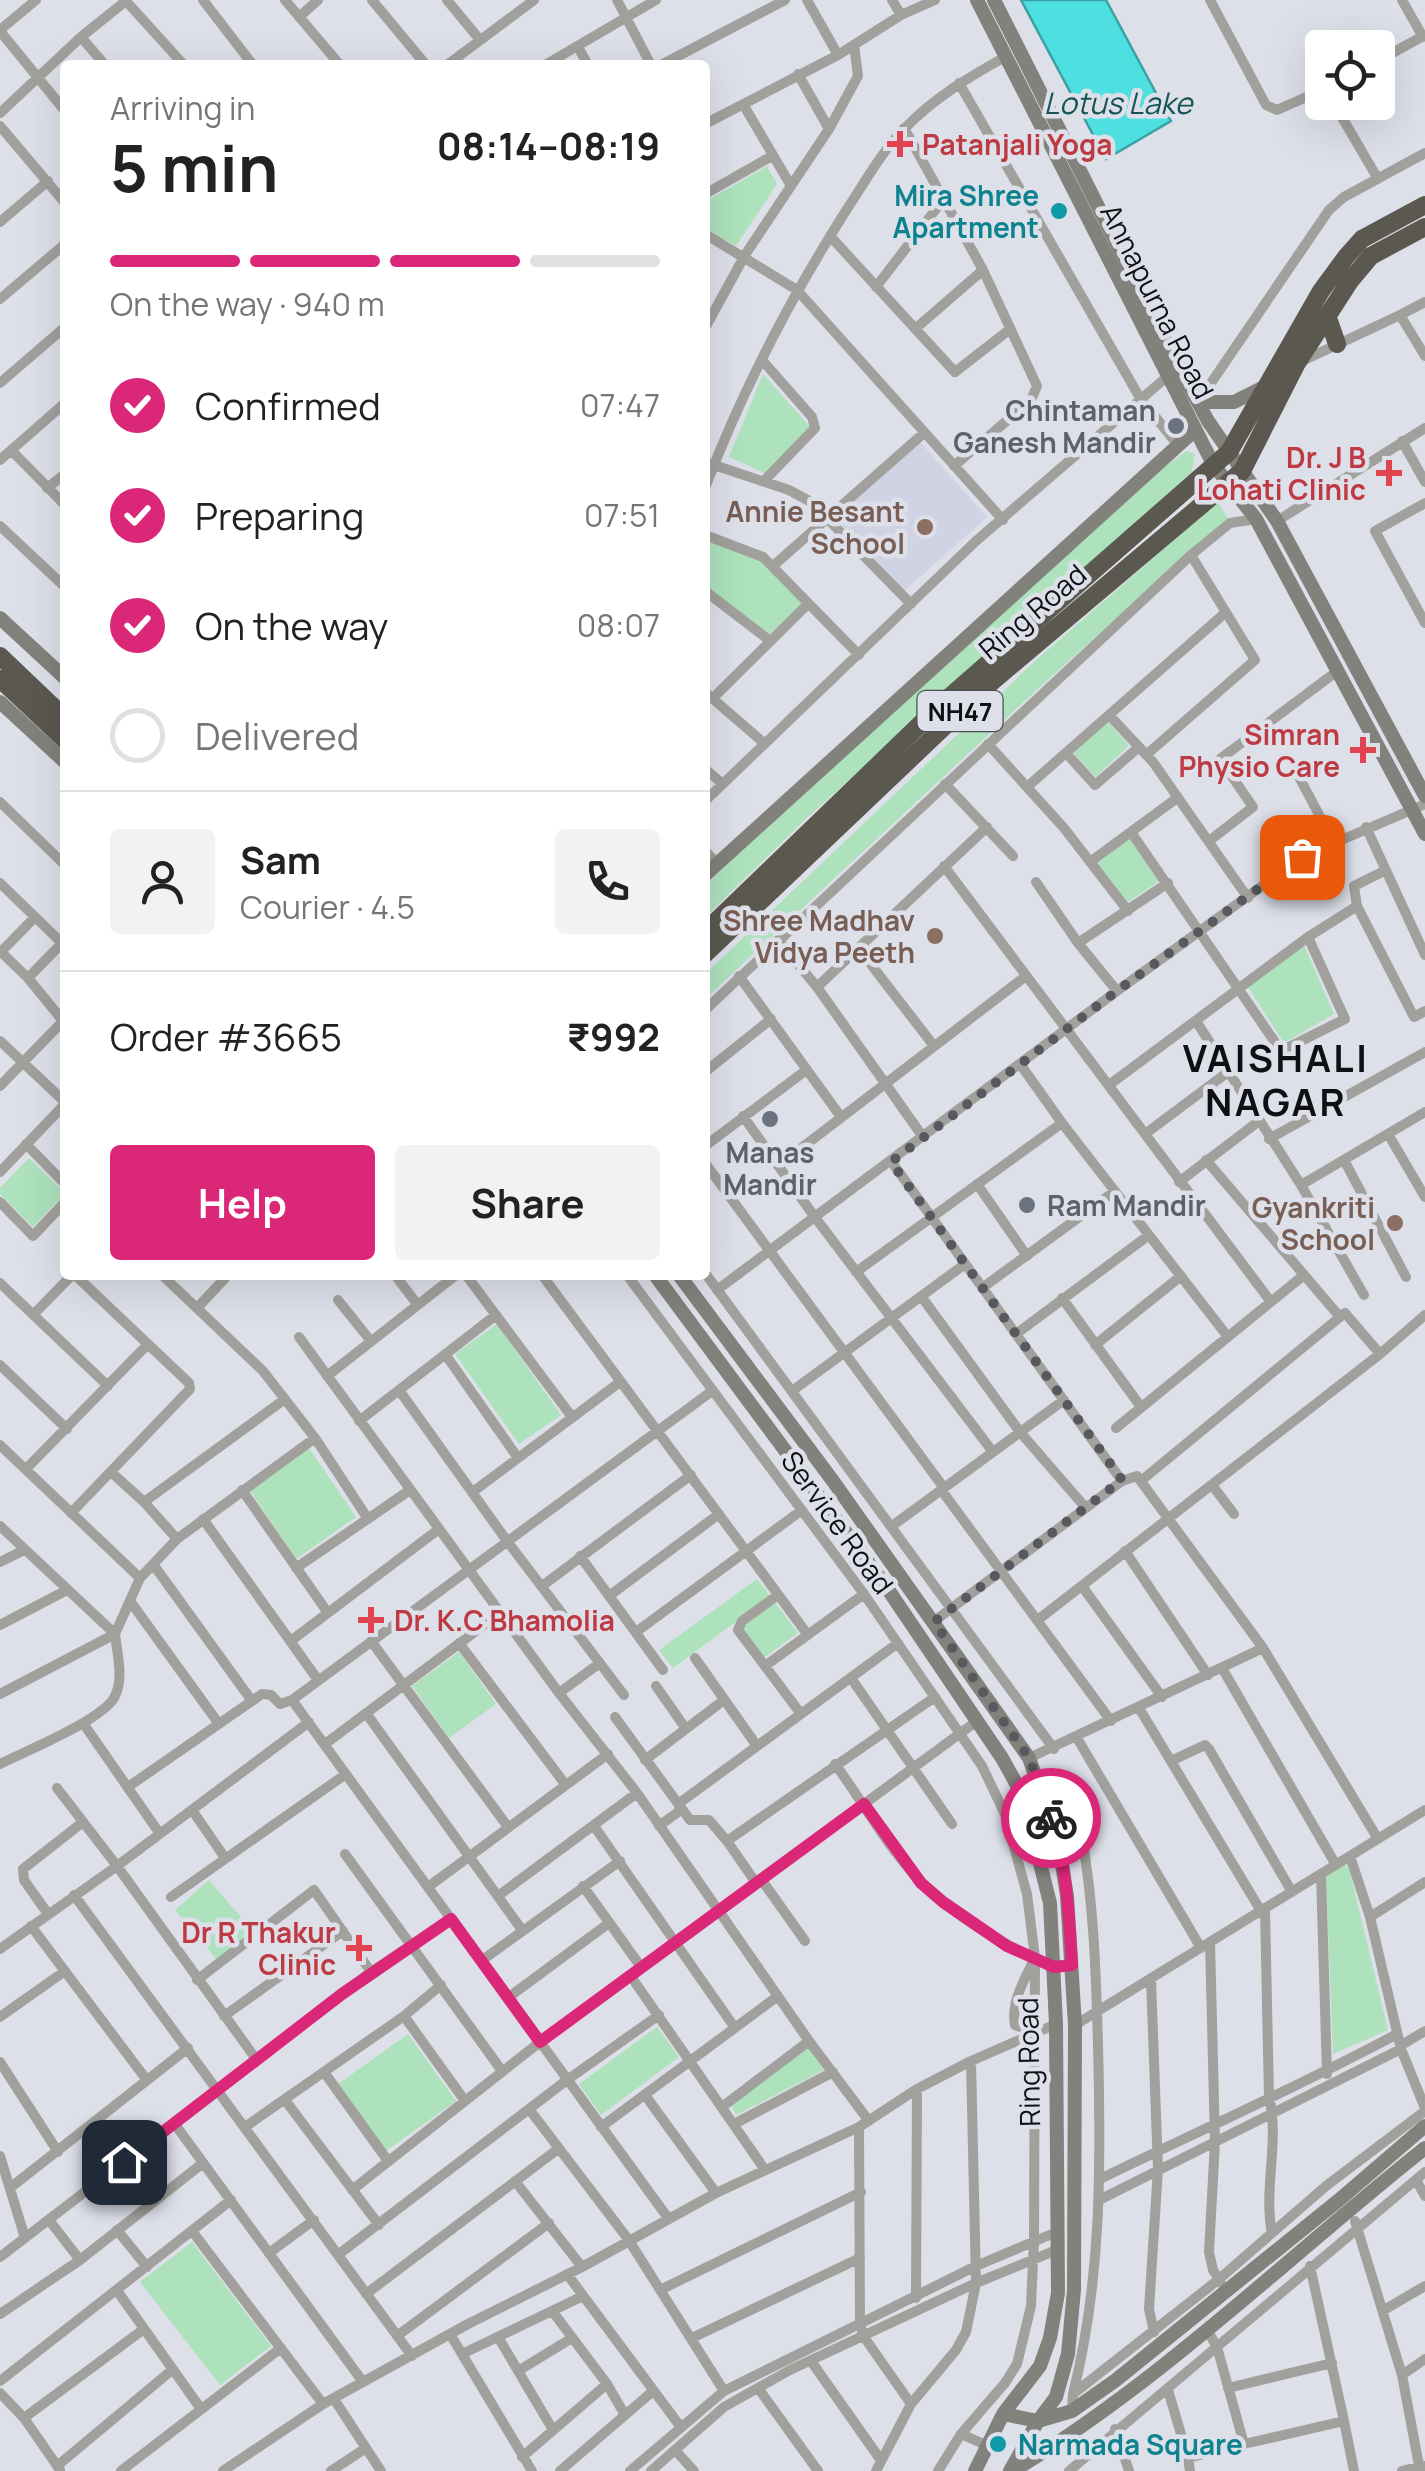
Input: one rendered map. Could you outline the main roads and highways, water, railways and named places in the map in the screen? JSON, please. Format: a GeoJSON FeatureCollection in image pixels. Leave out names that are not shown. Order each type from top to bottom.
{"type":"FeatureCollection","features":[{"type":"Feature","properties":{"kind":"highway","name":"Ring Road"},"geometry":{"type":"LineString","coordinates":[[710,927],[938,707],[1221,458],[1321,291],[1346,257],[1362,240],[1425,205]]}},
{"type":"Feature","properties":{"kind":"highway","name":"Ring Road"},"geometry":{"type":"LineString","coordinates":[[710,949],[988,685],[1235,476],[1297,363],[1350,281],[1371,256],[1425,227]]}},
{"type":"Feature","properties":{"kind":"highway"},"geometry":{"type":"LineString","coordinates":[[1328,318],[1337,344]]}},
{"type":"Feature","properties":{"kind":"highway"},"geometry":{"type":"LineString","coordinates":[[0,656],[60,713]]}},
{"type":"Feature","properties":{"kind":"highway"},"geometry":{"type":"LineString","coordinates":[[0,678],[60,735]]}},
{"type":"Feature","properties":{"kind":"main road","name":"Annapurna Road"},"geometry":{"type":"LineString","coordinates":[[976,0],[1195,430],[1221,458]]}},
{"type":"Feature","properties":{"kind":"main road","name":"Annapurna Road"},"geometry":{"type":"LineString","coordinates":[[994,0],[1198,402],[1221,458]]}},
{"type":"Feature","properties":{"kind":"main road"},"geometry":{"type":"LineString","coordinates":[[1198,402],[1234,402],[1266,386]]}},
{"type":"Feature","properties":{"kind":"main road"},"geometry":{"type":"LineString","coordinates":[[710,870],[1195,430]]}},
{"type":"Feature","properties":{"kind":"main road"},"geometry":{"type":"LineString","coordinates":[[1221,458],[1276,521],[1425,796]]}},
{"type":"Feature","properties":{"kind":"main road"},"geometry":{"type":"LineString","coordinates":[[1235,476],[1336,672],[1418,806],[1425,834]]}},
{"type":"Feature","properties":{"kind":"main road"},"geometry":{"type":"LineString","coordinates":[[0,618],[60,673]]}},
{"type":"Feature","properties":{"kind":"main road"},"geometry":{"type":"LineString","coordinates":[[0,702],[60,757]]}},
{"type":"Feature","properties":{"kind":"main road","name":"Ring Road"},"geometry":{"type":"LineString","coordinates":[[659,1280],[885,1585],[1023,1796],[1050,1903],[1056,2024],[1058,2293],[1050,2338],[1040,2366],[1002,2414],[975,2471]]}},
{"type":"Feature","properties":{"kind":"main road","name":"Ring Road"},"geometry":{"type":"LineString","coordinates":[[683,1280],[1029,1758],[1058,1840],[1076,2025],[1073,2306],[1068,2354],[1056,2397],[1038,2421],[1012,2471]]}},
{"type":"Feature","properties":{"kind":"main road"},"geometry":{"type":"LineString","coordinates":[[1054,1967],[1072,1965]]}},
{"type":"Feature","properties":{"kind":"main road"},"geometry":{"type":"LineString","coordinates":[[1012,2471],[1082,2428],[1207,2330],[1344,2206],[1425,2126]]}},
{"type":"Feature","properties":{"kind":"main road"},"geometry":{"type":"LineString","coordinates":[[1002,2414],[1038,2421],[1072,2411],[1116,2380],[1222,2285],[1425,2148]]}},
{"type":"Feature","properties":{"kind":"water","name":"Lotus Lake"},"geometry":{"type":"Polygon","coordinates":[[[1021,0],[1106,0],[1171,121],[1106,159],[1021,0]]]}},
{"type":"Feature","properties":{"kind":"place","name":"Patanjali Yoga"},"geometry":{"type":"Point","coordinates":[900,144]}},
{"type":"Feature","properties":{"kind":"place","name":"Mira Shree Apartment"},"geometry":{"type":"Point","coordinates":[1059,211]}},
{"type":"Feature","properties":{"kind":"place","name":"Chintaman Ganesh Mandir"},"geometry":{"type":"Point","coordinates":[1176,426]}},
{"type":"Feature","properties":{"kind":"place","name":"Dr. J B Lohati Clinic"},"geometry":{"type":"Point","coordinates":[1389,473]}},
{"type":"Feature","properties":{"kind":"place","name":"Annie Besant School"},"geometry":{"type":"Point","coordinates":[925,527]}},
{"type":"Feature","properties":{"kind":"place","name":"Simran Physio Care"},"geometry":{"type":"Point","coordinates":[1363,750]}},
{"type":"Feature","properties":{"kind":"place","name":"Shree Madhav Vidya Peeth"},"geometry":{"type":"Point","coordinates":[935,936]}},
{"type":"Feature","properties":{"kind":"place","name":"Manas Mandir"},"geometry":{"type":"Point","coordinates":[770,1119]}},
{"type":"Feature","properties":{"kind":"place","name":"Ram Mandir"},"geometry":{"type":"Point","coordinates":[1027,1205]}},
{"type":"Feature","properties":{"kind":"place","name":"Gyankriti School"},"geometry":{"type":"Point","coordinates":[1395,1223]}},
{"type":"Feature","properties":{"kind":"place","name":"Dr. K.C Bhamolia"},"geometry":{"type":"Point","coordinates":[371,1620]}},
{"type":"Feature","properties":{"kind":"place","name":"Dr R Thakur Clinic"},"geometry":{"type":"Point","coordinates":[359,1948]}},
{"type":"Feature","properties":{"kind":"place","name":"Narmada Square"},"geometry":{"type":"Point","coordinates":[998,2444]}},
{"type":"Feature","properties":{"kind":"district","name":"VAISHALI NAGAR"},"geometry":{"type":"Point","coordinates":[1276,1079]}}]}
